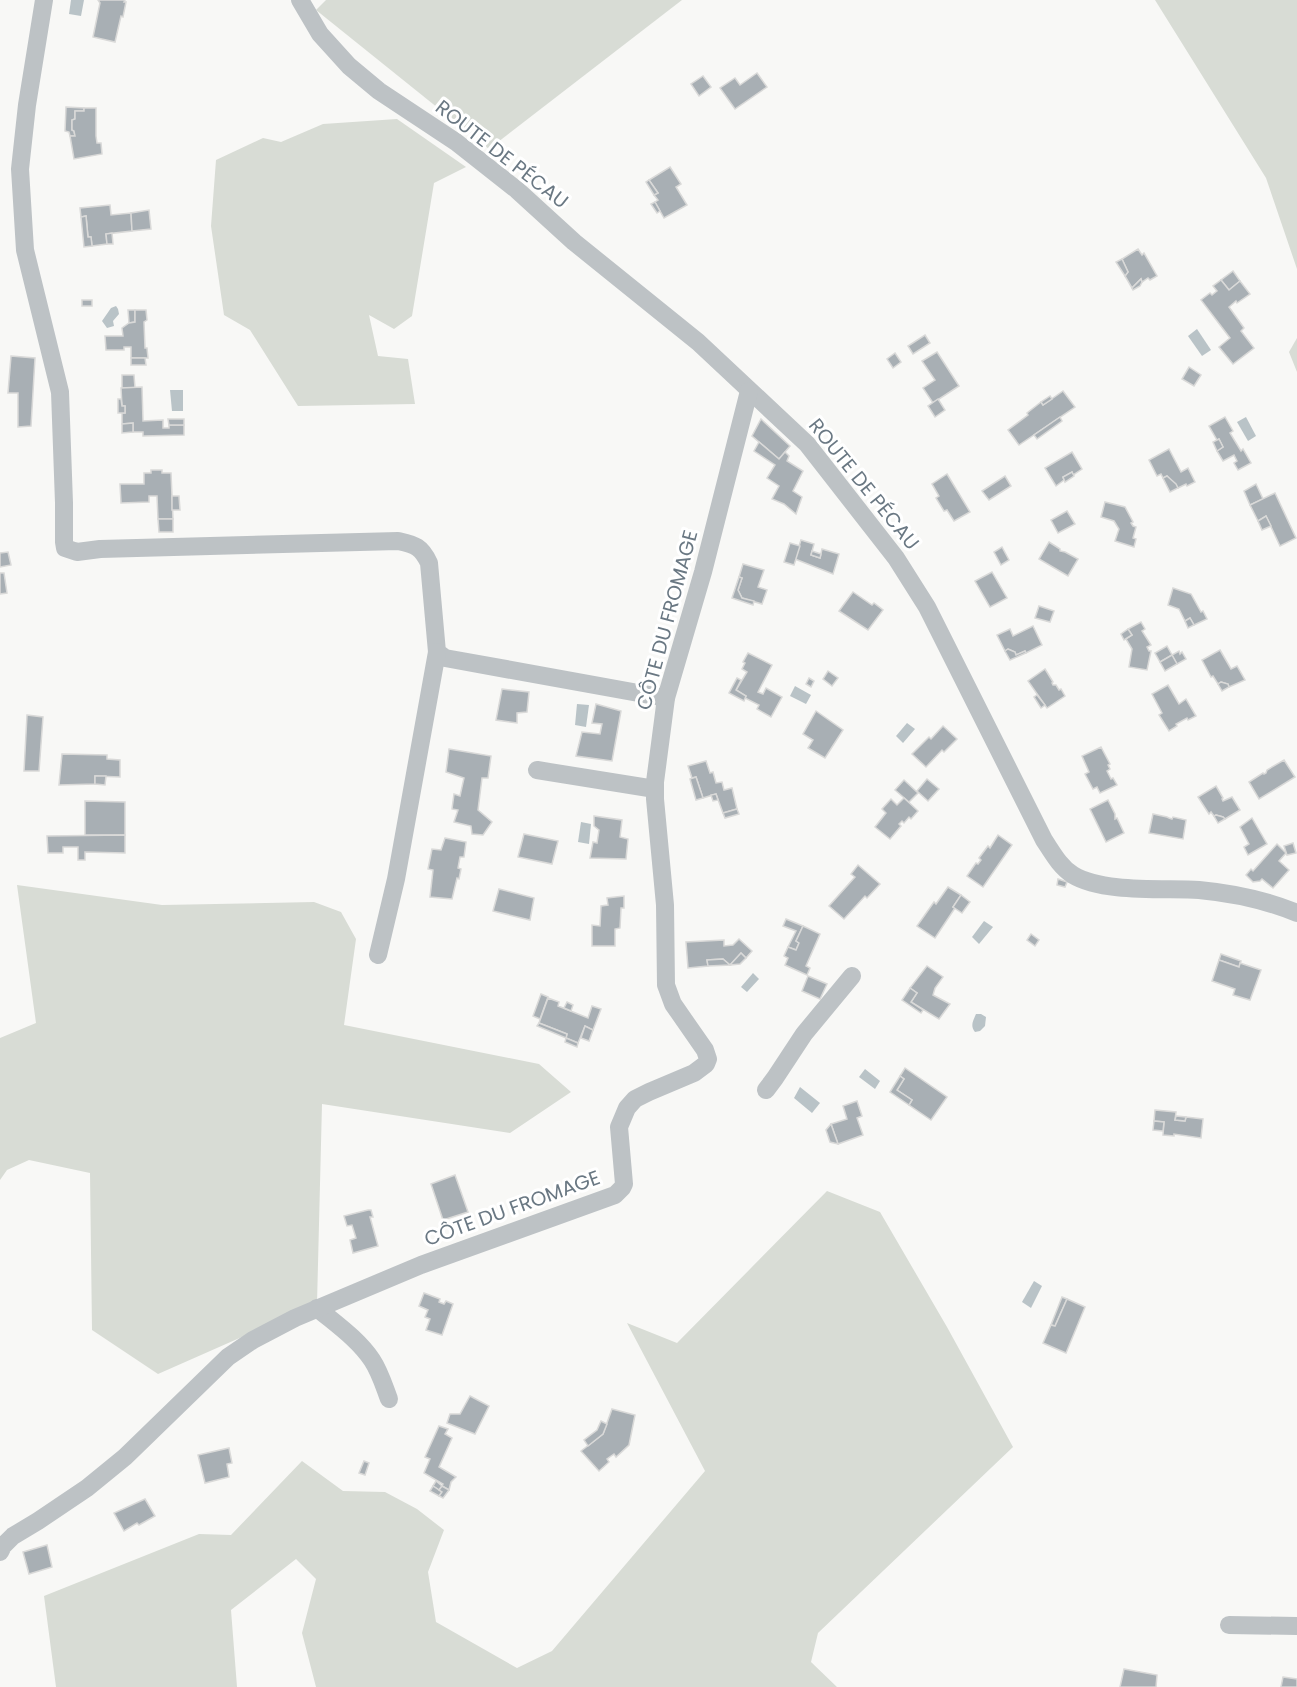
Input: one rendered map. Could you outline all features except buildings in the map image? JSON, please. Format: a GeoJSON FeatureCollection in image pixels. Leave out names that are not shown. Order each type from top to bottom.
{"type":"FeatureCollection","features":[{"type":"Feature","properties":{"kind":"street"},"geometry":{"type":"LineString","coordinates":[[44,0],[27,105],[20,170],[25,250],[60,392],[65,548],[77,552],[100,549],[398,541],[416,546],[424,553],[429,563],[437,652],[396,879],[378,956]]}},
{"type":"Feature","properties":{"kind":"street","name":"ROUTE DE PÉCAU"},"geometry":{"type":"LineString","coordinates":[[300,0],[320,34],[349,66],[379,91],[456,142],[517,190],[574,242],[698,342],[807,444],[896,558],[927,607],[1044,840],[1067,871],[1100,886],[1202,891],[1254,900],[1297,913]]}},
{"type":"Feature","properties":{"kind":"street","name":"CÔTE DU FROMAGE"},"geometry":{"type":"LineString","coordinates":[[0,1552],[13,1536],[87,1488],[125,1457],[228,1358],[253,1340],[317,1308],[421,1265],[615,1195],[624,1184],[619,1127],[627,1108],[649,1092],[694,1073],[706,1064],[708,1059],[705,1050],[673,1004],[666,985],[665,905],[655,789],[666,698],[703,572],[749,391]]}},
{"type":"Feature","properties":{"kind":"street"},"geometry":{"type":"LineString","coordinates":[[437,652],[445,658],[666,698]]}},
{"type":"Feature","properties":{"kind":"street"},"geometry":{"type":"LineString","coordinates":[[537,770],[655,789]]}},
{"type":"Feature","properties":{"kind":"street"},"geometry":{"type":"LineString","coordinates":[[766,1090],[804,1034],[852,976]]}},
{"type":"Feature","properties":{"kind":"street"},"geometry":{"type":"LineString","coordinates":[[317,1308],[352,1337],[372,1360],[389,1399]]}},
{"type":"Feature","properties":{"kind":"street"},"geometry":{"type":"LineString","coordinates":[[1229,1625],[1297,1626]]}},
{"type":"Feature","properties":{"kind":"shaded area"},"geometry":{"type":"Polygon","coordinates":[[[71,0],[84,0],[81,16],[69,14],[71,0]]]}},
{"type":"Feature","properties":{"kind":"shaded area"},"geometry":{"type":"Polygon","coordinates":[[[326,0],[682,0],[489,149],[316,10],[326,0]]]}},
{"type":"Feature","properties":{"kind":"shaded area"},"geometry":{"type":"Polygon","coordinates":[[[1155,0],[1297,0],[1297,269],[1266,178],[1155,0]]]}},
{"type":"Feature","properties":{"kind":"shaded area"},"geometry":{"type":"Polygon","coordinates":[[[397,119],[466,167],[434,183],[412,316],[394,329],[369,315],[378,356],[408,359],[415,404],[298,406],[250,330],[224,315],[211,226],[216,160],[263,138],[281,142],[323,124],[397,119]]]}},
{"type":"Feature","properties":{"kind":"shaded area"},"geometry":{"type":"Polygon","coordinates":[[[116,306],[119,314],[113,321],[114,326],[107,328],[102,321],[111,308],[116,306]]]}},
{"type":"Feature","properties":{"kind":"shaded area"},"geometry":{"type":"Polygon","coordinates":[[[1197,329],[1211,350],[1202,356],[1188,336],[1197,329]]]}},
{"type":"Feature","properties":{"kind":"shaded area"},"geometry":{"type":"Polygon","coordinates":[[[1297,338],[1297,372],[1289,352],[1297,338]]]}},
{"type":"Feature","properties":{"kind":"shaded area"},"geometry":{"type":"Polygon","coordinates":[[[170,390],[183,390],[183,411],[172,411],[170,390]]]}},
{"type":"Feature","properties":{"kind":"shaded area"},"geometry":{"type":"Polygon","coordinates":[[[1246,417],[1256,436],[1248,441],[1237,422],[1246,417]]]}},
{"type":"Feature","properties":{"kind":"shaded area"},"geometry":{"type":"Polygon","coordinates":[[[795,686],[811,695],[806,704],[790,696],[795,686]]]}},
{"type":"Feature","properties":{"kind":"shaded area"},"geometry":{"type":"Polygon","coordinates":[[[577,704],[589,705],[586,727],[575,725],[577,704]]]}},
{"type":"Feature","properties":{"kind":"shaded area"},"geometry":{"type":"Polygon","coordinates":[[[907,723],[915,729],[903,743],[896,736],[907,723]]]}},
{"type":"Feature","properties":{"kind":"shaded area"},"geometry":{"type":"Polygon","coordinates":[[[581,822],[591,824],[589,844],[578,842],[581,822]]]}},
{"type":"Feature","properties":{"kind":"shaded area"},"geometry":{"type":"Polygon","coordinates":[[[17,885],[162,905],[314,902],[341,912],[356,939],[344,1025],[539,1064],[571,1092],[510,1133],[322,1104],[317,1304],[158,1374],[92,1330],[90,1173],[29,1160],[7,1170],[0,1180],[0,1038],[36,1023],[17,885]]]}},
{"type":"Feature","properties":{"kind":"shaded area"},"geometry":{"type":"Polygon","coordinates":[[[984,921],[993,927],[979,944],[972,937],[984,921]]]}},
{"type":"Feature","properties":{"kind":"shaded area"},"geometry":{"type":"Polygon","coordinates":[[[753,973],[759,979],[747,992],[741,987],[753,973]]]}},
{"type":"Feature","properties":{"kind":"shaded area"},"geometry":{"type":"Polygon","coordinates":[[[976,1014],[986,1017],[985,1026],[975,1032],[972,1026],[976,1014]]]}},
{"type":"Feature","properties":{"kind":"shaded area"},"geometry":{"type":"Polygon","coordinates":[[[865,1069],[880,1081],[875,1089],[859,1077],[865,1069]]]}},
{"type":"Feature","properties":{"kind":"shaded area"},"geometry":{"type":"Polygon","coordinates":[[[800,1087],[820,1103],[812,1113],[794,1098],[800,1087]]]}},
{"type":"Feature","properties":{"kind":"shaded area"},"geometry":{"type":"Polygon","coordinates":[[[827,1191],[880,1212],[1013,1447],[818,1633],[811,1662],[837,1687],[316,1687],[302,1633],[316,1579],[296,1559],[231,1610],[237,1687],[56,1687],[44,1596],[199,1534],[231,1535],[302,1461],[343,1491],[385,1492],[417,1509],[444,1530],[428,1572],[436,1622],[517,1668],[552,1651],[705,1471],[627,1323],[677,1343],[827,1191]]]}},
{"type":"Feature","properties":{"kind":"shaded area"},"geometry":{"type":"Polygon","coordinates":[[[1034,1281],[1042,1286],[1031,1308],[1022,1302],[1034,1281]]]}}]}
